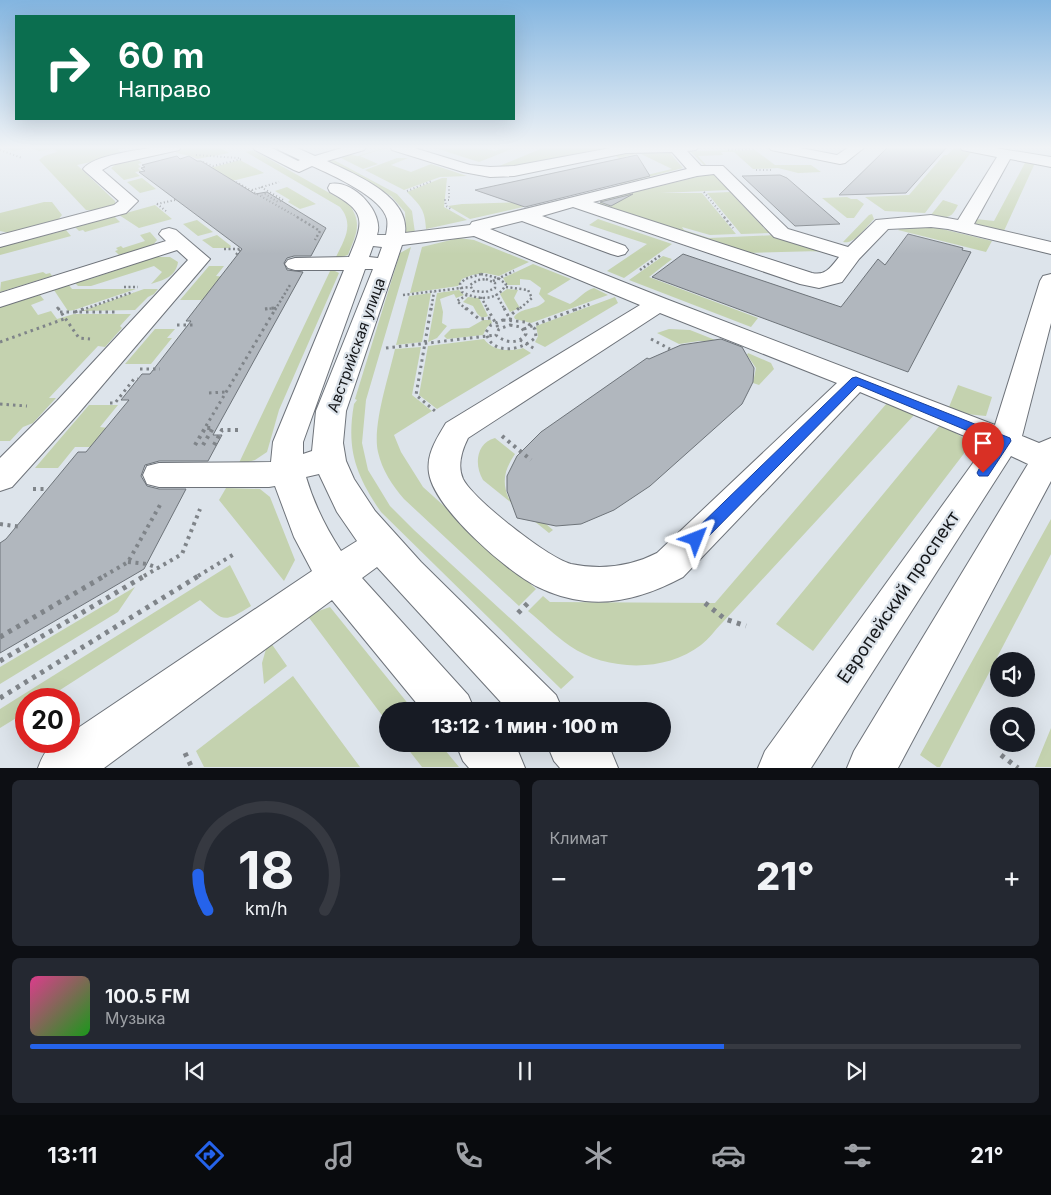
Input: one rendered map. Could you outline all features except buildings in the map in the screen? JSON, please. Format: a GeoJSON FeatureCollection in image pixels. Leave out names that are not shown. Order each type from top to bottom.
{"type":"FeatureCollection","features":[{"type":"Feature","properties":{"kind":"street"},"geometry":{"type":"LineString","coordinates":[[0,241],[120,209],[129,202],[106,183]]}},
{"type":"Feature","properties":{"kind":"street","name":"Австрийская улица"},"geometry":{"type":"LineString","coordinates":[[349,183],[374,192],[389,204],[397,219],[376,252],[288,442],[287,470],[296,500],[312,537],[335,575],[444,702]]}},
{"type":"Feature","properties":{"kind":"street"},"geometry":{"type":"LineString","coordinates":[[293,273],[653,183]]}},
{"type":"Feature","properties":{"kind":"street"},"geometry":{"type":"LineString","coordinates":[[732,183],[781,233],[852,255]]}},
{"type":"Feature","properties":{"kind":"street"},"geometry":{"type":"LineString","coordinates":[[963,227],[989,183]]}},
{"type":"Feature","properties":{"kind":"street"},"geometry":{"type":"LineString","coordinates":[[574,202],[808,280],[819,281],[834,277],[852,255],[883,224],[931,221],[1051,248]]}},
{"type":"Feature","properties":{"kind":"street"},"geometry":{"type":"LineString","coordinates":[[523,215],[618,250]]}},
{"type":"Feature","properties":{"kind":"street"},"geometry":{"type":"LineString","coordinates":[[478,228],[658,304],[856,380],[1005,441],[1049,454],[871,768]]}},
{"type":"Feature","properties":{"kind":"street"},"geometry":{"type":"LineString","coordinates":[[0,300],[174,239],[200,260],[67,408],[0,478]]}},
{"type":"Feature","properties":{"kind":"street","name":"Австрийская улица"},"geometry":{"type":"LineString","coordinates":[[376,252],[331,411],[328,437],[329,459],[341,485],[358,514],[380,545],[531,702]]}},
{"type":"Feature","properties":{"kind":"street","name":"Европейский проспект"},"geometry":{"type":"LineString","coordinates":[[782,768],[1005,441],[1051,281]]}},
{"type":"Feature","properties":{"kind":"street"},"geometry":{"type":"LineString","coordinates":[[658,304],[457,431],[449,444],[443,463],[447,481],[459,500],[526,558],[551,574],[570,581],[612,586],[634,582],[670,565],[856,380]]}},
{"type":"Feature","properties":{"kind":"street"},"geometry":{"type":"LineString","coordinates":[[162,487],[269,475],[329,459]]}},
{"type":"Feature","properties":{"kind":"street"},"geometry":{"type":"LineString","coordinates":[[62,768],[380,545]]}},
{"type":"Feature","properties":{"kind":"street"},"geometry":{"type":"LineString","coordinates":[[487,752],[501,768]]}},
{"type":"Feature","properties":{"kind":"street"},"geometry":{"type":"LineString","coordinates":[[579,752],[594,768]]}},
{"type":"Feature","properties":{"kind":"path"},"geometry":{"type":"LineString","coordinates":[[239,183],[320,231],[311,248]]}},
{"type":"Feature","properties":{"kind":"path"},"geometry":{"type":"LineString","coordinates":[[252,190],[267,183]]}},
{"type":"Feature","properties":{"kind":"path"},"geometry":{"type":"LineString","coordinates":[[449,185],[450,200],[445,200],[446,206],[478,228]]}},
{"type":"Feature","properties":{"kind":"path"},"geometry":{"type":"LineString","coordinates":[[261,187],[283,200],[278,202],[266,194],[262,196]]}},
{"type":"Feature","properties":{"kind":"path"},"geometry":{"type":"LineString","coordinates":[[703,192],[733,228]]}},
{"type":"Feature","properties":{"kind":"path"},"geometry":{"type":"LineString","coordinates":[[152,205],[175,200]]}},
{"type":"Feature","properties":{"kind":"path"},"geometry":{"type":"LineString","coordinates":[[234,249],[240,249],[235,256],[239,256]]}},
{"type":"Feature","properties":{"kind":"path"},"geometry":{"type":"LineString","coordinates":[[632,275],[662,254]]}},
{"type":"Feature","properties":{"kind":"path"},"geometry":{"type":"LineString","coordinates":[[192,451],[225,392],[278,308],[293,273]]}},
{"type":"Feature","properties":{"kind":"path"},"geometry":{"type":"LineString","coordinates":[[460,288],[460,284],[465,279],[481,274],[497,277],[504,282],[506,287]]}},
{"type":"Feature","properties":{"kind":"path"},"geometry":{"type":"LineString","coordinates":[[470,287],[474,281],[486,279],[495,283],[493,290]]}},
{"type":"Feature","properties":{"kind":"path"},"geometry":{"type":"LineString","coordinates":[[403,295],[470,287]]}},
{"type":"Feature","properties":{"kind":"path"},"geometry":{"type":"LineString","coordinates":[[470,287],[473,291],[479,292],[493,290]]}},
{"type":"Feature","properties":{"kind":"path"},"geometry":{"type":"LineString","coordinates":[[460,288],[467,295],[481,298],[497,295],[506,287],[528,290],[532,298],[512,314],[510,320]]}},
{"type":"Feature","properties":{"kind":"path"},"geometry":{"type":"LineString","coordinates":[[493,290],[514,326]]}},
{"type":"Feature","properties":{"kind":"path"},"geometry":{"type":"LineString","coordinates":[[434,292],[416,395],[457,431]]}},
{"type":"Feature","properties":{"kind":"path"},"geometry":{"type":"LineString","coordinates":[[479,292],[499,329]]}},
{"type":"Feature","properties":{"kind":"path"},"geometry":{"type":"LineString","coordinates":[[467,295],[457,301],[479,319],[493,318]]}},
{"type":"Feature","properties":{"kind":"path"},"geometry":{"type":"LineString","coordinates":[[499,329],[514,326],[524,329],[596,302]]}},
{"type":"Feature","properties":{"kind":"path"},"geometry":{"type":"LineString","coordinates":[[265,309],[278,308]]}},
{"type":"Feature","properties":{"kind":"path"},"geometry":{"type":"LineString","coordinates":[[0,342],[64,319]]}},
{"type":"Feature","properties":{"kind":"path"},"geometry":{"type":"LineString","coordinates":[[510,320],[526,322],[535,329],[536,337],[533,342],[522,348],[506,349],[492,344],[486,336],[488,328],[496,323],[510,320]]}},
{"type":"Feature","properties":{"kind":"path"},"geometry":{"type":"LineString","coordinates":[[496,335],[499,329]]}},
{"type":"Feature","properties":{"kind":"path"},"geometry":{"type":"LineString","coordinates":[[386,348],[496,335],[502,340],[516,342],[525,336],[524,329]]}},
{"type":"Feature","properties":{"kind":"path"},"geometry":{"type":"LineString","coordinates":[[644,336],[670,350]]}},
{"type":"Feature","properties":{"kind":"path"},"geometry":{"type":"LineString","coordinates":[[118,400],[134,379],[138,379]]}},
{"type":"Feature","properties":{"kind":"path"},"geometry":{"type":"LineString","coordinates":[[209,393],[225,392]]}},
{"type":"Feature","properties":{"kind":"path"},"geometry":{"type":"LineString","coordinates":[[495,431],[532,460]]}},
{"type":"Feature","properties":{"kind":"path"},"geometry":{"type":"LineString","coordinates":[[0,637],[128,562],[162,487]]}},
{"type":"Feature","properties":{"kind":"path"},"geometry":{"type":"LineString","coordinates":[[0,661],[182,554],[200,509]]}},
{"type":"Feature","properties":{"kind":"path"},"geometry":{"type":"LineString","coordinates":[[0,524],[22,527]]}},
{"type":"Feature","properties":{"kind":"path"},"geometry":{"type":"LineString","coordinates":[[0,698],[236,553]]}},
{"type":"Feature","properties":{"kind":"path"},"geometry":{"type":"LineString","coordinates":[[128,562],[147,564],[158,568]]}},
{"type":"Feature","properties":{"kind":"path"},"geometry":{"type":"LineString","coordinates":[[705,603],[725,619],[746,626]]}},
{"type":"Feature","properties":{"kind":"path"},"geometry":{"type":"LineString","coordinates":[[185,753],[192,768]]}},
{"type":"Feature","properties":{"kind":"path"},"geometry":{"type":"LineString","coordinates":[[1001,755],[1018,768]]}},
{"type":"Feature","properties":{"kind":"green space"},"geometry":{"type":"Polygon","coordinates":[[[60,183],[96,183],[115,201],[115,204],[108,208],[86,210],[60,183]]]}},
{"type":"Feature","properties":{"kind":"green space"},"geometry":{"type":"Polygon","coordinates":[[[128,183],[148,183],[156,189],[140,193],[128,183]]]}},
{"type":"Feature","properties":{"kind":"green space"},"geometry":{"type":"Polygon","coordinates":[[[299,183],[311,183],[349,204],[356,217],[356,235],[348,255],[335,259],[344,239],[347,226],[347,220],[340,207],[299,183]]]}},
{"type":"Feature","properties":{"kind":"green space"},"geometry":{"type":"Polygon","coordinates":[[[366,183],[376,183],[397,194],[412,211],[415,233],[406,233],[405,212],[391,196],[366,183]]]}},
{"type":"Feature","properties":{"kind":"green space"},"geometry":{"type":"Polygon","coordinates":[[[390,183],[424,183],[404,190],[390,183]]]}},
{"type":"Feature","properties":{"kind":"green space"},"geometry":{"type":"Polygon","coordinates":[[[430,183],[446,183],[444,207],[467,220],[426,229],[425,217],[421,209],[407,192],[430,183]]]}},
{"type":"Feature","properties":{"kind":"green space"},"geometry":{"type":"Polygon","coordinates":[[[673,183],[722,183],[729,190],[660,193],[702,193],[736,234],[710,235],[682,227],[684,230],[709,238],[776,235],[820,251],[745,253],[598,204],[603,200],[673,183]]]}},
{"type":"Feature","properties":{"kind":"green space"},"geometry":{"type":"Polygon","coordinates":[[[920,183],[948,183],[925,213],[885,211],[865,197],[909,195],[920,183]]]}},
{"type":"Feature","properties":{"kind":"green space"},"geometry":{"type":"Polygon","coordinates":[[[1014,183],[1026,183],[1003,233],[975,224],[976,219],[994,221],[1014,183]]]}},
{"type":"Feature","properties":{"kind":"green space"},"geometry":{"type":"Polygon","coordinates":[[[287,187],[316,204],[300,209],[275,191],[287,187]]]}},
{"type":"Feature","properties":{"kind":"green space"},"geometry":{"type":"Polygon","coordinates":[[[730,192],[771,233],[741,234],[707,193],[730,192]]]}},
{"type":"Feature","properties":{"kind":"green space"},"geometry":{"type":"Polygon","coordinates":[[[847,197],[857,199],[864,204],[854,218],[847,218],[822,198],[847,197]]]}},
{"type":"Feature","properties":{"kind":"green space"},"geometry":{"type":"Polygon","coordinates":[[[943,200],[958,205],[953,213],[947,217],[930,216],[943,200]]]}},
{"type":"Feature","properties":{"kind":"green space"},"geometry":{"type":"Polygon","coordinates":[[[44,202],[52,202],[62,215],[57,221],[9,233],[0,231],[0,213],[44,202]]]}},
{"type":"Feature","properties":{"kind":"green space"},"geometry":{"type":"Polygon","coordinates":[[[522,202],[523,207],[470,219],[448,206],[462,204],[522,202]]]}},
{"type":"Feature","properties":{"kind":"green space"},"geometry":{"type":"Polygon","coordinates":[[[155,205],[172,219],[139,228],[119,215],[155,205]]]}},
{"type":"Feature","properties":{"kind":"green space"},"geometry":{"type":"Polygon","coordinates":[[[872,214],[874,219],[860,235],[851,241],[843,242],[869,215],[872,214]]]}},
{"type":"Feature","properties":{"kind":"green space"},"geometry":{"type":"Polygon","coordinates":[[[114,216],[120,222],[85,232],[83,230],[79,231],[75,227],[114,216]]]}},
{"type":"Feature","properties":{"kind":"green space"},"geometry":{"type":"Polygon","coordinates":[[[598,219],[672,244],[624,278],[607,271],[647,244],[589,225],[598,219]]]}},
{"type":"Feature","properties":{"kind":"green space"},"geometry":{"type":"Polygon","coordinates":[[[197,220],[213,232],[198,236],[183,224],[197,220]]]}},
{"type":"Feature","properties":{"kind":"green space"},"geometry":{"type":"Polygon","coordinates":[[[934,227],[992,241],[986,252],[898,230],[902,228],[934,227]]]}},
{"type":"Feature","properties":{"kind":"green space"},"geometry":{"type":"Polygon","coordinates":[[[66,230],[71,236],[0,255],[0,247],[66,230]]]}},
{"type":"Feature","properties":{"kind":"green space"},"geometry":{"type":"Polygon","coordinates":[[[150,232],[157,240],[153,245],[119,255],[115,251],[118,250],[116,248],[121,246],[123,248],[145,241],[140,235],[150,232]]]}},
{"type":"Feature","properties":{"kind":"green space"},"geometry":{"type":"Polygon","coordinates":[[[217,235],[231,246],[230,248],[213,248],[202,240],[217,235]]]}},
{"type":"Feature","properties":{"kind":"green space"},"geometry":{"type":"Polygon","coordinates":[[[459,238],[474,240],[529,262],[499,276],[485,273],[472,275],[462,279],[458,286],[410,293],[422,247],[459,238]]]}},
{"type":"Feature","properties":{"kind":"green space"},"geometry":{"type":"Polygon","coordinates":[[[411,247],[366,400],[362,443],[368,470],[390,506],[574,677],[561,689],[381,512],[359,474],[352,449],[351,435],[354,404],[357,400],[355,399],[400,253],[411,247]]]}},
{"type":"Feature","properties":{"kind":"green space"},"geometry":{"type":"Polygon","coordinates":[[[663,256],[672,259],[649,277],[758,318],[751,327],[629,280],[663,256]]]}},
{"type":"Feature","properties":{"kind":"green space"},"geometry":{"type":"Polygon","coordinates":[[[156,257],[170,257],[178,262],[172,274],[151,284],[162,272],[154,266],[91,286],[78,286],[74,282],[87,280],[156,257]]]}},
{"type":"Feature","properties":{"kind":"green space"},"geometry":{"type":"Polygon","coordinates":[[[533,264],[571,279],[547,294],[570,304],[594,288],[608,295],[531,323],[515,319],[514,317],[521,311],[538,306],[545,301],[539,294],[541,288],[530,280],[520,279],[520,285],[507,285],[503,278],[533,264]]]}},
{"type":"Feature","properties":{"kind":"green space"},"geometry":{"type":"Polygon","coordinates":[[[209,266],[224,266],[216,276],[227,277],[204,300],[180,300],[209,266]]]}},
{"type":"Feature","properties":{"kind":"green space"},"geometry":{"type":"Polygon","coordinates":[[[331,269],[339,273],[279,410],[267,452],[255,460],[238,465],[331,269]]]}},
{"type":"Feature","properties":{"kind":"green space"},"geometry":{"type":"Polygon","coordinates":[[[43,272],[46,274],[50,273],[52,276],[0,292],[1,282],[43,272]]]}},
{"type":"Feature","properties":{"kind":"green space"},"geometry":{"type":"Polygon","coordinates":[[[68,284],[72,289],[136,289],[68,311],[54,290],[68,284]]]}},
{"type":"Feature","properties":{"kind":"green space"},"geometry":{"type":"Polygon","coordinates":[[[144,289],[158,289],[135,310],[82,311],[144,289]]]}},
{"type":"Feature","properties":{"kind":"green space"},"geometry":{"type":"Polygon","coordinates":[[[507,289],[518,290],[514,298],[520,308],[510,312],[500,294],[507,289]]]}},
{"type":"Feature","properties":{"kind":"green space"},"geometry":{"type":"Polygon","coordinates":[[[459,290],[464,295],[456,298],[454,294],[440,299],[443,312],[442,323],[447,326],[437,338],[428,342],[437,293],[459,290]]]}},
{"type":"Feature","properties":{"kind":"green space"},"geometry":{"type":"Polygon","coordinates":[[[431,293],[422,342],[396,345],[409,296],[431,293]]]}},
{"type":"Feature","properties":{"kind":"green space"},"geometry":{"type":"Polygon","coordinates":[[[40,295],[44,300],[31,305],[38,315],[51,311],[57,319],[74,314],[131,314],[120,326],[122,328],[105,347],[98,346],[49,398],[56,398],[33,423],[23,427],[10,441],[0,441],[0,307],[40,295]]]}},
{"type":"Feature","properties":{"kind":"green space"},"geometry":{"type":"Polygon","coordinates":[[[468,297],[479,298],[488,316],[480,316],[473,306],[463,302],[468,297]]]}},
{"type":"Feature","properties":{"kind":"green space"},"geometry":{"type":"Polygon","coordinates":[[[615,297],[618,303],[545,347],[535,342],[538,336],[536,326],[615,297]]]}},
{"type":"Feature","properties":{"kind":"green space"},"geometry":{"type":"Polygon","coordinates":[[[483,320],[491,320],[492,323],[487,327],[483,335],[447,339],[444,336],[451,329],[469,328],[483,320]]]}},
{"type":"Feature","properties":{"kind":"green space"},"geometry":{"type":"Polygon","coordinates":[[[155,329],[175,329],[167,338],[172,338],[151,364],[125,364],[155,329]]]}},
{"type":"Feature","properties":{"kind":"green space"},"geometry":{"type":"Polygon","coordinates":[[[669,329],[690,330],[743,351],[714,342],[699,341],[679,344],[657,333],[669,329]]]}},
{"type":"Feature","properties":{"kind":"green space"},"geometry":{"type":"Polygon","coordinates":[[[484,339],[487,343],[502,350],[523,348],[531,353],[437,409],[419,395],[428,346],[484,339]]]}},
{"type":"Feature","properties":{"kind":"green space"},"geometry":{"type":"Polygon","coordinates":[[[421,347],[412,395],[432,411],[394,435],[401,452],[423,487],[536,589],[519,606],[404,499],[382,465],[378,452],[377,429],[395,349],[421,347]]]}},
{"type":"Feature","properties":{"kind":"green space"},"geometry":{"type":"Polygon","coordinates":[[[748,353],[771,363],[774,369],[759,385],[753,383],[756,368],[747,355],[748,353]]]}},
{"type":"Feature","properties":{"kind":"green space"},"geometry":{"type":"Polygon","coordinates":[[[958,385],[992,397],[986,416],[966,414],[949,407],[958,385]]]}},
{"type":"Feature","properties":{"kind":"green space"},"geometry":{"type":"Polygon","coordinates":[[[887,403],[915,414],[709,637],[687,654],[653,664],[618,664],[601,660],[584,654],[570,646],[528,611],[543,596],[550,602],[715,603],[887,403]]]}},
{"type":"Feature","properties":{"kind":"green space"},"geometry":{"type":"Polygon","coordinates":[[[89,405],[118,405],[100,427],[108,428],[92,447],[75,447],[58,468],[35,468],[89,405]]]}},
{"type":"Feature","properties":{"kind":"green space"},"geometry":{"type":"Polygon","coordinates":[[[941,424],[972,443],[813,651],[776,624],[941,424]]]}},
{"type":"Feature","properties":{"kind":"green space"},"geometry":{"type":"Polygon","coordinates":[[[495,438],[515,454],[505,475],[505,486],[509,499],[513,496],[553,530],[549,533],[483,480],[478,468],[478,455],[484,445],[495,438]]]}},
{"type":"Feature","properties":{"kind":"green space"},"geometry":{"type":"Polygon","coordinates":[[[226,488],[260,489],[270,497],[295,560],[284,581],[219,500],[226,488]]]}},
{"type":"Feature","properties":{"kind":"green space"},"geometry":{"type":"Polygon","coordinates":[[[1051,519],[1051,554],[1000,652],[990,652],[990,671],[940,767],[937,767],[920,755],[1051,519]]]}},
{"type":"Feature","properties":{"kind":"green space"},"geometry":{"type":"Polygon","coordinates":[[[230,565],[251,606],[234,616],[224,618],[200,600],[63,688],[34,688],[230,565]]]}},
{"type":"Feature","properties":{"kind":"green space"},"geometry":{"type":"Polygon","coordinates":[[[135,587],[118,612],[0,684],[0,667],[135,587]]]}},
{"type":"Feature","properties":{"kind":"green space"},"geometry":{"type":"Polygon","coordinates":[[[330,607],[407,702],[379,702],[379,711],[307,615],[330,607]]]}},
{"type":"Feature","properties":{"kind":"green space"},"geometry":{"type":"Polygon","coordinates":[[[271,643],[287,666],[264,684],[262,663],[266,649],[271,643]]]}},
{"type":"Feature","properties":{"kind":"green space"},"geometry":{"type":"Polygon","coordinates":[[[293,676],[360,767],[204,767],[196,751],[293,676]]]}},
{"type":"Feature","properties":{"kind":"green space"},"geometry":{"type":"Polygon","coordinates":[[[15,700],[15,719],[0,728],[0,709],[15,700]]]}},
{"type":"Feature","properties":{"kind":"green space"},"geometry":{"type":"Polygon","coordinates":[[[1051,728],[1051,767],[1035,767],[1051,728]]]}},
{"type":"Feature","properties":{"kind":"green space"},"geometry":{"type":"Polygon","coordinates":[[[410,752],[447,752],[459,767],[422,767],[410,752]]]}},
{"type":"Feature","properties":{"kind":"route"},"geometry":{"type":"LineString","coordinates":[[696,539],[856,380],[1005,441],[983,473]]}}]}
